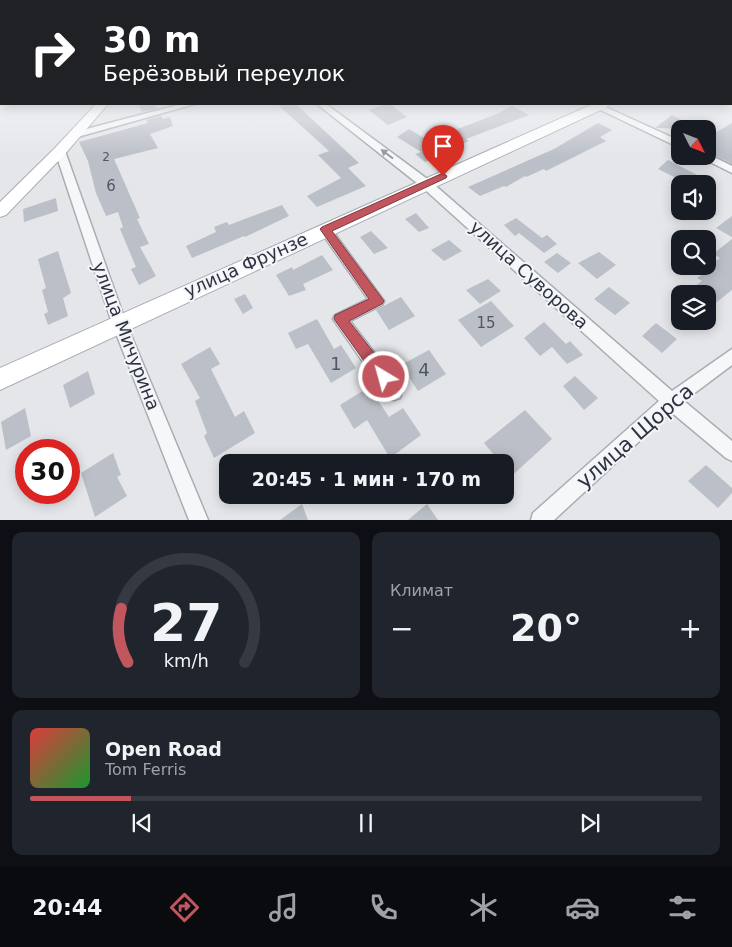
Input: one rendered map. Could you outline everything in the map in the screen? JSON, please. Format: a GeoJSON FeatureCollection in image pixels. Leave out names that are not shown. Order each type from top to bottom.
{"type":"FeatureCollection","features":[{"type":"Feature","properties":{"kind":"main road"},"geometry":{"type":"LineString","coordinates":[[0,211],[60,151],[98,108]]}},
{"type":"Feature","properties":{"kind":"main road","name":"улица Фрунзе"},"geometry":{"type":"LineString","coordinates":[[0,379],[590,108]]}},
{"type":"Feature","properties":{"kind":"street"},"geometry":{"type":"LineString","coordinates":[[74,134],[174,108]]}},
{"type":"Feature","properties":{"kind":"street","name":"улица Суворова"},"geometry":{"type":"LineString","coordinates":[[327,108],[426,184],[732,452]]}},
{"type":"Feature","properties":{"kind":"street"},"geometry":{"type":"LineString","coordinates":[[604,108],[671,142]]}},
{"type":"Feature","properties":{"kind":"street","name":"улица Мичурина"},"geometry":{"type":"LineString","coordinates":[[60,151],[119,323],[199,520]]}},
{"type":"Feature","properties":{"kind":"street"},"geometry":{"type":"LineString","coordinates":[[716,162],[732,170]]}},
{"type":"Feature","properties":{"kind":"street"},"geometry":{"type":"LineString","coordinates":[[325,229],[377,301],[340,319],[394,392]]}},
{"type":"Feature","properties":{"kind":"street","name":"улица Щорса"},"geometry":{"type":"LineString","coordinates":[[540,520],[672,401],[732,356]]}},
{"type":"Feature","properties":{"kind":"building"},"geometry":{"type":"Polygon","coordinates":[[[140,108],[157,109],[142,112],[140,108]]]}},
{"type":"Feature","properties":{"kind":"building"},"geometry":{"type":"Polygon","coordinates":[[[282,108],[301,108],[359,163],[348,168],[366,186],[317,207],[307,196],[341,178],[318,155],[329,151],[282,108]]]}},
{"type":"Feature","properties":{"kind":"building"},"geometry":{"type":"Polygon","coordinates":[[[396,108],[407,117],[388,125],[369,110],[396,108]]]}},
{"type":"Feature","properties":{"kind":"building"},"geometry":{"type":"Polygon","coordinates":[[[508,108],[516,108],[529,115],[466,139],[469,141],[425,162],[415,154],[421,152],[397,137],[409,129],[424,138],[451,127],[455,130],[508,108]]]}},
{"type":"Feature","properties":{"kind":"building"},"geometry":{"type":"Polygon","coordinates":[[[672,115],[682,120],[671,120],[671,128],[655,128],[672,115]]]}},
{"type":"Feature","properties":{"kind":"building"},"geometry":{"type":"Polygon","coordinates":[[[161,116],[163,119],[170,117],[173,126],[150,134],[158,148],[114,159],[140,218],[137,219],[149,244],[140,247],[156,276],[139,285],[131,269],[136,267],[120,229],[123,227],[118,212],[106,216],[96,193],[88,161],[79,142],[148,123],[146,120],[161,116]]]}},
{"type":"Feature","properties":{"kind":"building"},"geometry":{"type":"Polygon","coordinates":[[[598,123],[612,130],[600,137],[606,141],[546,171],[544,169],[525,176],[506,187],[504,186],[480,196],[468,187],[554,149],[598,123]]]}},
{"type":"Feature","properties":{"kind":"building"},"geometry":{"type":"Polygon","coordinates":[[[732,123],[732,164],[716,156],[716,132],[732,123]]]}},
{"type":"Feature","properties":{"kind":"building"},"geometry":{"type":"Polygon","coordinates":[[[668,160],[671,162],[671,165],[678,165],[697,175],[671,176],[658,169],[668,160]]]}},
{"type":"Feature","properties":{"kind":"building"},"geometry":{"type":"Polygon","coordinates":[[[56,198],[58,211],[24,222],[23,209],[56,198]]]}},
{"type":"Feature","properties":{"kind":"building"},"geometry":{"type":"Polygon","coordinates":[[[282,205],[289,216],[245,237],[192,258],[186,246],[216,232],[214,227],[227,222],[229,225],[282,205]]]}},
{"type":"Feature","properties":{"kind":"building"},"geometry":{"type":"Polygon","coordinates":[[[416,213],[429,228],[419,232],[405,219],[416,213]]]}},
{"type":"Feature","properties":{"kind":"building"},"geometry":{"type":"Polygon","coordinates":[[[732,216],[732,237],[716,228],[732,216]]]}},
{"type":"Feature","properties":{"kind":"building"},"geometry":{"type":"Polygon","coordinates":[[[516,218],[542,238],[547,235],[557,244],[544,253],[519,233],[515,236],[504,225],[516,218]]]}},
{"type":"Feature","properties":{"kind":"building"},"geometry":{"type":"Polygon","coordinates":[[[371,231],[388,248],[374,254],[360,237],[371,231]]]}},
{"type":"Feature","properties":{"kind":"building"},"geometry":{"type":"Polygon","coordinates":[[[732,239],[732,290],[716,303],[716,285],[696,285],[702,281],[697,278],[701,275],[716,275],[716,261],[720,258],[716,256],[716,252],[732,239]]]}},
{"type":"Feature","properties":{"kind":"building"},"geometry":{"type":"Polygon","coordinates":[[[449,240],[462,251],[444,261],[431,250],[449,240]]]}},
{"type":"Feature","properties":{"kind":"building"},"geometry":{"type":"Polygon","coordinates":[[[58,251],[71,293],[63,298],[68,316],[48,325],[44,314],[48,312],[42,290],[46,288],[38,259],[58,251]]]}},
{"type":"Feature","properties":{"kind":"building"},"geometry":{"type":"Polygon","coordinates":[[[599,252],[616,265],[597,279],[578,263],[599,252]]]}},
{"type":"Feature","properties":{"kind":"building"},"geometry":{"type":"Polygon","coordinates":[[[557,253],[571,263],[558,273],[544,262],[557,253]]]}},
{"type":"Feature","properties":{"kind":"building"},"geometry":{"type":"Polygon","coordinates":[[[322,255],[333,270],[303,284],[306,290],[289,296],[276,275],[292,267],[293,270],[322,255]]]}},
{"type":"Feature","properties":{"kind":"building"},"geometry":{"type":"Polygon","coordinates":[[[488,279],[501,291],[480,304],[466,290],[488,279]]]}},
{"type":"Feature","properties":{"kind":"building"},"geometry":{"type":"Polygon","coordinates":[[[609,287],[630,303],[615,315],[594,299],[609,287]]]}},
{"type":"Feature","properties":{"kind":"building"},"geometry":{"type":"Polygon","coordinates":[[[245,294],[253,308],[243,314],[234,299],[245,294]]]}},
{"type":"Feature","properties":{"kind":"building"},"geometry":{"type":"Polygon","coordinates":[[[401,297],[415,316],[389,330],[376,310],[401,297]]]}},
{"type":"Feature","properties":{"kind":"building"},"geometry":{"type":"Polygon","coordinates":[[[491,301],[514,326],[481,347],[458,320],[491,301]]]}},
{"type":"Feature","properties":{"kind":"building"},"geometry":{"type":"Polygon","coordinates":[[[317,319],[334,349],[341,345],[356,368],[331,383],[308,344],[296,349],[288,333],[317,319]]]}},
{"type":"Feature","properties":{"kind":"building"},"geometry":{"type":"Polygon","coordinates":[[[544,322],[566,344],[570,341],[583,355],[567,364],[552,347],[540,356],[524,338],[544,322]]]}},
{"type":"Feature","properties":{"kind":"building"},"geometry":{"type":"Polygon","coordinates":[[[656,323],[677,339],[662,353],[642,336],[656,323]]]}},
{"type":"Feature","properties":{"kind":"building"},"geometry":{"type":"Polygon","coordinates":[[[210,347],[220,364],[211,369],[235,417],[244,411],[255,433],[214,458],[204,436],[207,433],[195,401],[200,398],[181,364],[210,347]]]}},
{"type":"Feature","properties":{"kind":"building"},"geometry":{"type":"Polygon","coordinates":[[[429,350],[446,374],[418,391],[401,365],[429,350]]]}},
{"type":"Feature","properties":{"kind":"building"},"geometry":{"type":"Polygon","coordinates":[[[88,371],[95,394],[70,408],[63,385],[88,371]]]}},
{"type":"Feature","properties":{"kind":"building"},"geometry":{"type":"Polygon","coordinates":[[[575,376],[598,398],[584,410],[563,386],[575,376]]]}},
{"type":"Feature","properties":{"kind":"building"},"geometry":{"type":"Polygon","coordinates":[[[369,387],[389,417],[403,408],[421,435],[395,454],[388,454],[367,420],[354,429],[340,405],[369,387]]]}},
{"type":"Feature","properties":{"kind":"building"},"geometry":{"type":"Polygon","coordinates":[[[25,408],[31,436],[26,439],[15,439],[15,445],[6,450],[1,422],[25,408]]]}},
{"type":"Feature","properties":{"kind":"building"},"geometry":{"type":"Polygon","coordinates":[[[525,410],[552,439],[514,474],[514,454],[493,454],[484,443],[525,410]]]}},
{"type":"Feature","properties":{"kind":"building"},"geometry":{"type":"Polygon","coordinates":[[[113,453],[121,475],[117,477],[127,496],[95,517],[81,473],[113,453]]]}},
{"type":"Feature","properties":{"kind":"building"},"geometry":{"type":"Polygon","coordinates":[[[706,465],[732,488],[732,493],[718,508],[688,481],[706,465]]]}},
{"type":"Feature","properties":{"kind":"building"},"geometry":{"type":"Polygon","coordinates":[[[302,504],[308,520],[280,520],[302,504]]]}},
{"type":"Feature","properties":{"kind":"building"},"geometry":{"type":"Polygon","coordinates":[[[427,504],[438,520],[408,520],[427,504]]]}},
{"type":"Feature","properties":{"kind":"route"},"geometry":{"type":"LineString","coordinates":[[384,377],[340,319],[377,301],[325,229],[443,176]]}}]}
